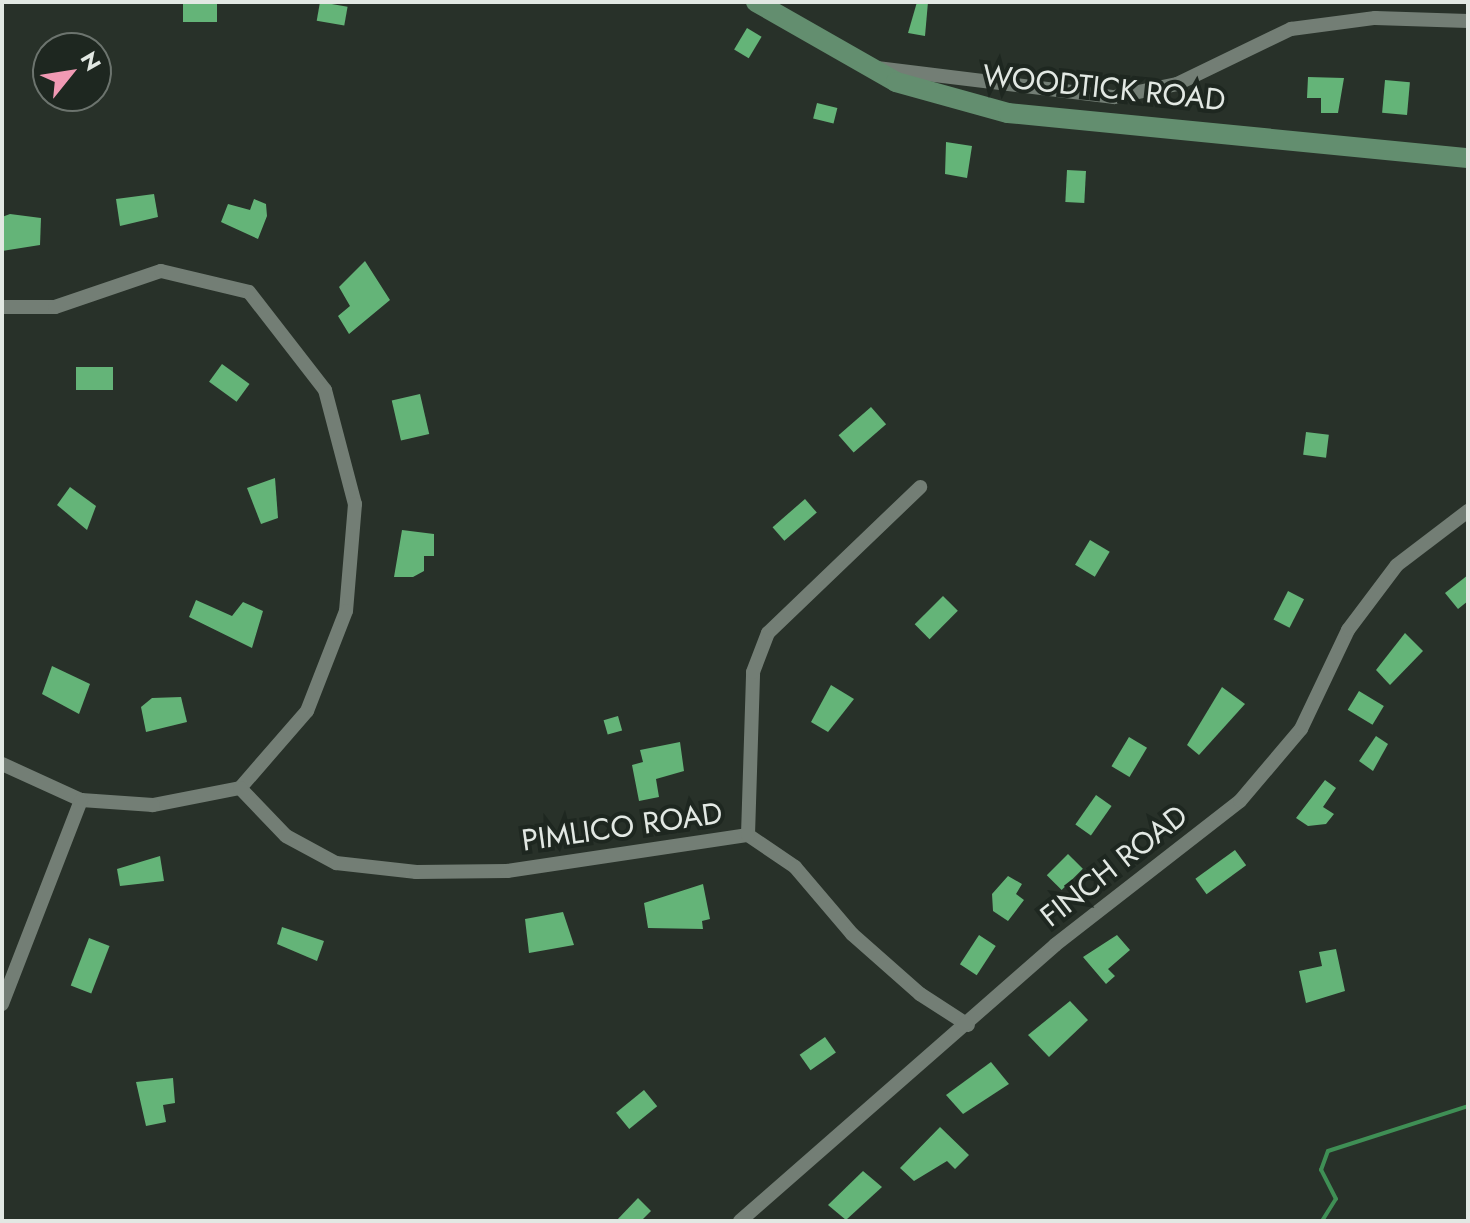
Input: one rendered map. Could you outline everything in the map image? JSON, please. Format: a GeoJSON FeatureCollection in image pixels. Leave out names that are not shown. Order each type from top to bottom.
{"type":"FeatureCollection","features":[{"type":"Feature","properties":{"kind":"main road","name":"WOODTICK ROAD"},"geometry":{"type":"LineString","coordinates":[[756,2],[862,66],[926,93],[1008,113],[1468,158]]}},
{"type":"Feature","properties":{"kind":"street"},"geometry":{"type":"LineString","coordinates":[[862,66],[1114,97],[1177,84],[1291,29],[1375,18],[1468,21]]}},
{"type":"Feature","properties":{"kind":"street"},"geometry":{"type":"LineString","coordinates":[[2,307],[55,307],[161,271],[249,292],[325,390],[355,504],[346,611],[307,711],[240,788],[153,805],[81,800],[2,764]]}},
{"type":"Feature","properties":{"kind":"street"},"geometry":{"type":"LineString","coordinates":[[748,835],[753,672],[768,633],[920,487]]}},
{"type":"Feature","properties":{"kind":"street","name":"FINCH ROAD"},"geometry":{"type":"LineString","coordinates":[[740,1221],[968,1025],[1055,945],[1240,801],[1301,729],[1348,630],[1397,565],[1468,511]]}},
{"type":"Feature","properties":{"kind":"street","name":"PIMLICO ROAD"},"geometry":{"type":"LineString","coordinates":[[240,788],[286,836],[336,863],[416,872],[507,871],[748,835],[795,867],[852,934],[920,994],[968,1025]]}},
{"type":"Feature","properties":{"kind":"street"},"geometry":{"type":"LineString","coordinates":[[2,1004],[81,800]]}},
{"type":"Feature","properties":{"kind":"building"},"geometry":{"type":"Polygon","coordinates":[[[183,2],[217,2],[217,22],[183,22],[183,2]]]}},
{"type":"Feature","properties":{"kind":"building"},"geometry":{"type":"Polygon","coordinates":[[[320,2],[348,7],[344,26],[317,21],[320,2]]]}},
{"type":"Feature","properties":{"kind":"building"},"geometry":{"type":"Polygon","coordinates":[[[917,2],[928,2],[925,36],[908,33],[917,2]]]}},
{"type":"Feature","properties":{"kind":"building"},"geometry":{"type":"Polygon","coordinates":[[[747,28],[762,37],[749,58],[734,49],[747,28]]]}},
{"type":"Feature","properties":{"kind":"building"},"geometry":{"type":"Polygon","coordinates":[[[1308,77],[1344,78],[1338,113],[1321,113],[1321,98],[1307,98],[1308,77]]]}},
{"type":"Feature","properties":{"kind":"building"},"geometry":{"type":"Polygon","coordinates":[[[1385,80],[1410,82],[1407,115],[1382,113],[1385,80]]]}},
{"type":"Feature","properties":{"kind":"building"},"geometry":{"type":"Polygon","coordinates":[[[817,103],[837,108],[834,124],[813,119],[817,103]]]}},
{"type":"Feature","properties":{"kind":"building"},"geometry":{"type":"Polygon","coordinates":[[[946,142],[972,146],[967,178],[945,174],[946,142]]]}},
{"type":"Feature","properties":{"kind":"building"},"geometry":{"type":"Polygon","coordinates":[[[1067,170],[1086,171],[1084,203],[1065,202],[1067,170]]]}},
{"type":"Feature","properties":{"kind":"building"},"geometry":{"type":"Polygon","coordinates":[[[154,194],[158,217],[120,226],[116,199],[154,194]]]}},
{"type":"Feature","properties":{"kind":"building"},"geometry":{"type":"Polygon","coordinates":[[[254,199],[266,204],[267,216],[258,239],[221,222],[228,204],[250,210],[254,199]]]}},
{"type":"Feature","properties":{"kind":"building"},"geometry":{"type":"Polygon","coordinates":[[[10,214],[41,218],[40,245],[2,251],[2,217],[10,214]]]}},
{"type":"Feature","properties":{"kind":"building"},"geometry":{"type":"Polygon","coordinates":[[[365,261],[390,300],[349,334],[338,316],[350,306],[339,287],[365,261]]]}},
{"type":"Feature","properties":{"kind":"building"},"geometry":{"type":"Polygon","coordinates":[[[222,364],[250,384],[237,402],[209,382],[222,364]]]}},
{"type":"Feature","properties":{"kind":"building"},"geometry":{"type":"Polygon","coordinates":[[[76,367],[113,367],[113,390],[76,390],[76,367]]]}},
{"type":"Feature","properties":{"kind":"building"},"geometry":{"type":"Polygon","coordinates":[[[420,394],[429,434],[401,440],[392,401],[420,394]]]}},
{"type":"Feature","properties":{"kind":"building"},"geometry":{"type":"Polygon","coordinates":[[[871,407],[886,424],[854,453],[839,435],[871,407]]]}},
{"type":"Feature","properties":{"kind":"building"},"geometry":{"type":"Polygon","coordinates":[[[1306,432],[1329,435],[1326,458],[1303,455],[1306,432]]]}},
{"type":"Feature","properties":{"kind":"building"},"geometry":{"type":"Polygon","coordinates":[[[275,478],[278,518],[261,524],[247,488],[275,478]]]}},
{"type":"Feature","properties":{"kind":"building"},"geometry":{"type":"Polygon","coordinates":[[[70,487],[96,506],[87,530],[57,505],[70,487]]]}},
{"type":"Feature","properties":{"kind":"building"},"geometry":{"type":"Polygon","coordinates":[[[805,499],[817,513],[784,541],[773,527],[805,499]]]}},
{"type":"Feature","properties":{"kind":"building"},"geometry":{"type":"Polygon","coordinates":[[[402,530],[434,534],[434,556],[424,556],[424,571],[413,577],[394,577],[402,530]]]}},
{"type":"Feature","properties":{"kind":"building"},"geometry":{"type":"Polygon","coordinates":[[[1090,540],[1110,552],[1095,577],[1075,565],[1090,540]]]}},
{"type":"Feature","properties":{"kind":"building"},"geometry":{"type":"Polygon","coordinates":[[[1468,575],[1468,601],[1458,609],[1445,593],[1468,575]]]}},
{"type":"Feature","properties":{"kind":"building"},"geometry":{"type":"Polygon","coordinates":[[[1288,591],[1304,599],[1290,628],[1273,620],[1288,591]]]}},
{"type":"Feature","properties":{"kind":"building"},"geometry":{"type":"Polygon","coordinates":[[[943,596],[958,611],[930,639],[915,624],[943,596]]]}},
{"type":"Feature","properties":{"kind":"building"},"geometry":{"type":"Polygon","coordinates":[[[196,600],[232,616],[243,602],[263,611],[252,648],[189,617],[196,600]]]}},
{"type":"Feature","properties":{"kind":"building"},"geometry":{"type":"Polygon","coordinates":[[[1405,633],[1423,651],[1390,685],[1376,670],[1405,633]]]}},
{"type":"Feature","properties":{"kind":"building"},"geometry":{"type":"Polygon","coordinates":[[[52,666],[90,684],[79,714],[42,694],[52,666]]]}},
{"type":"Feature","properties":{"kind":"building"},"geometry":{"type":"Polygon","coordinates":[[[831,685],[854,699],[828,732],[811,722],[831,685]]]}},
{"type":"Feature","properties":{"kind":"building"},"geometry":{"type":"Polygon","coordinates":[[[1222,687],[1245,704],[1199,755],[1187,745],[1222,687]]]}},
{"type":"Feature","properties":{"kind":"building"},"geometry":{"type":"Polygon","coordinates":[[[1359,691],[1384,706],[1373,725],[1348,710],[1359,691]]]}},
{"type":"Feature","properties":{"kind":"building"},"geometry":{"type":"Polygon","coordinates":[[[181,697],[187,722],[146,732],[141,707],[152,698],[181,697]]]}},
{"type":"Feature","properties":{"kind":"building"},"geometry":{"type":"Polygon","coordinates":[[[618,716],[622,730],[608,735],[604,720],[618,716]]]}},
{"type":"Feature","properties":{"kind":"building"},"geometry":{"type":"Polygon","coordinates":[[[1376,736],[1388,744],[1373,771],[1359,761],[1376,736]]]}},
{"type":"Feature","properties":{"kind":"building"},"geometry":{"type":"Polygon","coordinates":[[[1129,737],[1147,748],[1129,777],[1111,766],[1129,737]]]}},
{"type":"Feature","properties":{"kind":"building"},"geometry":{"type":"Polygon","coordinates":[[[680,742],[684,771],[656,779],[659,797],[639,801],[632,765],[643,762],[640,750],[680,742]]]}},
{"type":"Feature","properties":{"kind":"building"},"geometry":{"type":"Polygon","coordinates":[[[1325,780],[1336,788],[1323,807],[1334,814],[1326,824],[1308,826],[1296,818],[1325,780]]]}},
{"type":"Feature","properties":{"kind":"building"},"geometry":{"type":"Polygon","coordinates":[[[1096,795],[1112,806],[1091,835],[1075,824],[1096,795]]]}},
{"type":"Feature","properties":{"kind":"building"},"geometry":{"type":"Polygon","coordinates":[[[1235,850],[1246,865],[1207,894],[1195,879],[1235,850]]]}},
{"type":"Feature","properties":{"kind":"building"},"geometry":{"type":"Polygon","coordinates":[[[1068,854],[1083,869],[1062,890],[1047,875],[1068,854]]]}},
{"type":"Feature","properties":{"kind":"building"},"geometry":{"type":"Polygon","coordinates":[[[160,856],[164,881],[120,886],[117,869],[160,856]]]}},
{"type":"Feature","properties":{"kind":"building"},"geometry":{"type":"Polygon","coordinates":[[[1008,876],[1022,884],[1016,894],[1024,900],[1008,921],[993,911],[992,894],[1008,876]]]}},
{"type":"Feature","properties":{"kind":"building"},"geometry":{"type":"Polygon","coordinates":[[[703,884],[710,919],[702,921],[703,929],[648,928],[644,903],[703,884]]]}},
{"type":"Feature","properties":{"kind":"building"},"geometry":{"type":"Polygon","coordinates":[[[563,912],[574,945],[529,953],[525,919],[563,912]]]}},
{"type":"Feature","properties":{"kind":"building"},"geometry":{"type":"Polygon","coordinates":[[[282,927],[324,941],[317,961],[277,944],[282,927]]]}},
{"type":"Feature","properties":{"kind":"building"},"geometry":{"type":"Polygon","coordinates":[[[979,935],[996,946],[977,975],[960,964],[979,935]]]}},
{"type":"Feature","properties":{"kind":"building"},"geometry":{"type":"Polygon","coordinates":[[[1117,935],[1130,950],[1108,969],[1115,976],[1106,984],[1083,957],[1117,935]]]}},
{"type":"Feature","properties":{"kind":"building"},"geometry":{"type":"Polygon","coordinates":[[[89,938],[110,946],[91,993],[71,986],[89,938]]]}},
{"type":"Feature","properties":{"kind":"building"},"geometry":{"type":"Polygon","coordinates":[[[1336,949],[1345,991],[1306,1003],[1299,971],[1322,966],[1319,952],[1336,949]]]}},
{"type":"Feature","properties":{"kind":"building"},"geometry":{"type":"Polygon","coordinates":[[[1070,1001],[1088,1020],[1049,1057],[1028,1035],[1070,1001]]]}},
{"type":"Feature","properties":{"kind":"building"},"geometry":{"type":"Polygon","coordinates":[[[825,1037],[836,1053],[811,1070],[800,1055],[825,1037]]]}},
{"type":"Feature","properties":{"kind":"building"},"geometry":{"type":"Polygon","coordinates":[[[991,1062],[1009,1084],[963,1114],[946,1095],[991,1062]]]}},
{"type":"Feature","properties":{"kind":"building"},"geometry":{"type":"Polygon","coordinates":[[[173,1078],[175,1103],[163,1105],[166,1122],[146,1126],[136,1082],[173,1078]]]}},
{"type":"Feature","properties":{"kind":"building"},"geometry":{"type":"Polygon","coordinates":[[[644,1090],[657,1106],[629,1129],[616,1113],[644,1090]]]}},
{"type":"Feature","properties":{"kind":"building"},"geometry":{"type":"Polygon","coordinates":[[[940,1127],[969,1155],[955,1169],[947,1161],[914,1181],[900,1168],[940,1127]]]}},
{"type":"Feature","properties":{"kind":"building"},"geometry":{"type":"Polygon","coordinates":[[[863,1171],[882,1187],[846,1220],[828,1205],[863,1171]]]}},
{"type":"Feature","properties":{"kind":"building"},"geometry":{"type":"Polygon","coordinates":[[[638,1198],[651,1211],[641,1221],[616,1221],[638,1198]]]}},
{"type":"Feature","properties":{"kind":"waterway"},"geometry":{"type":"LineString","coordinates":[[1322,1221],[1336,1199],[1321,1170],[1328,1151],[1468,1106]]}}]}
